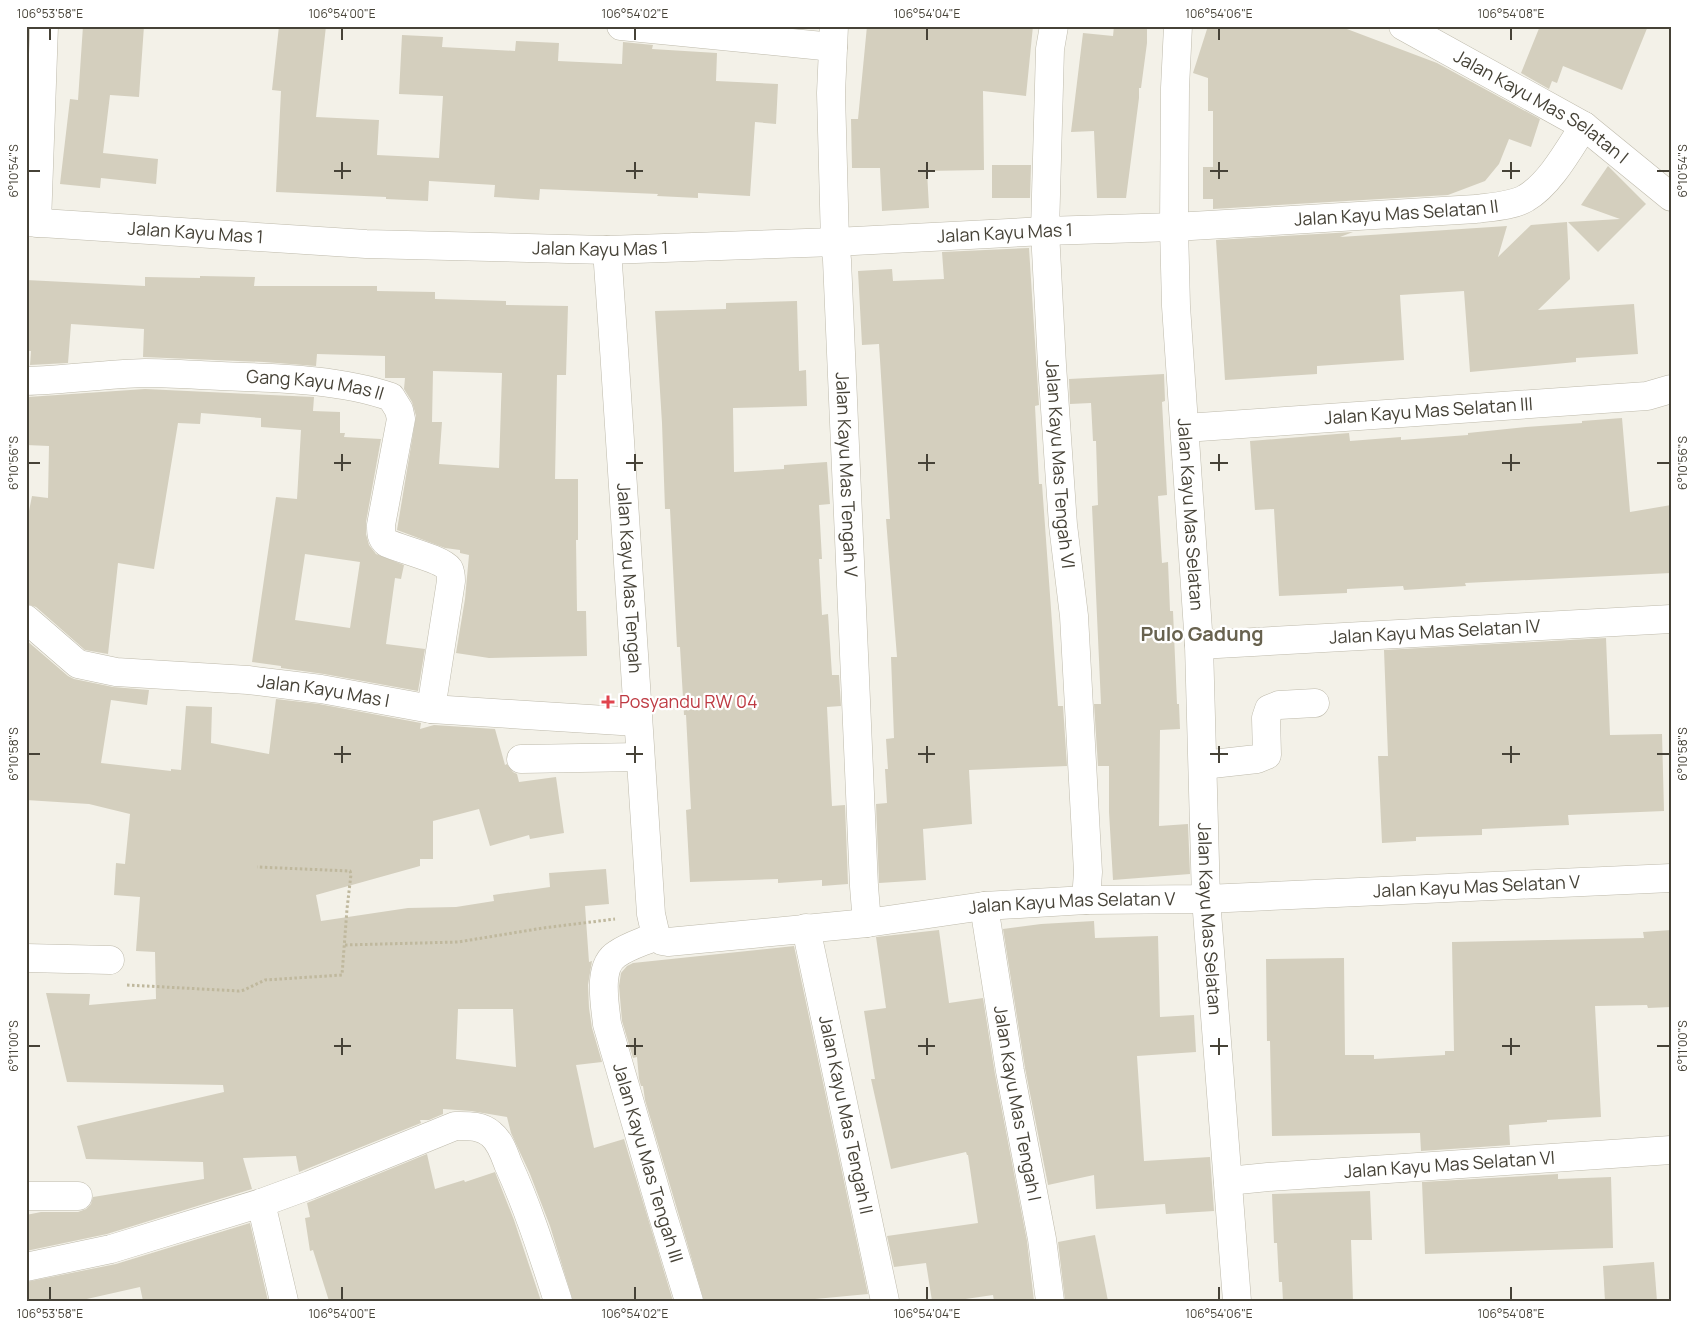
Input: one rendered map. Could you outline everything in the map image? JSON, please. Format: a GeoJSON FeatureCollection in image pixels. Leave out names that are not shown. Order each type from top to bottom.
{"type":"FeatureCollection","features":[{"type":"Feature","properties":{"kind":"street"},"geometry":{"type":"LineString","coordinates":[[32,222],[44,26]]}},
{"type":"Feature","properties":{"kind":"street"},"geometry":{"type":"LineString","coordinates":[[621,26],[833,37]]}},
{"type":"Feature","properties":{"kind":"street","name":"Jalan Kayu Mas Tengah VI"},"geometry":{"type":"LineString","coordinates":[[1054,26],[1050,50],[1046,231],[1052,365],[1063,525],[1074,616],[1088,872],[1086,900]]}},
{"type":"Feature","properties":{"kind":"street","name":"Jalan Kayu Mas Selatan"},"geometry":{"type":"LineString","coordinates":[[1178,26],[1175,88],[1174,227],[1176,306],[1199,645],[1206,899],[1237,1301]]}},
{"type":"Feature","properties":{"kind":"street","name":"Jalan Kayu Mas Selatan I"},"geometry":{"type":"LineString","coordinates":[[1403,26],[1584,126],[1671,197]]}},
{"type":"Feature","properties":{"kind":"street","name":"Jalan Kayu Mas Tengah V"},"geometry":{"type":"LineString","coordinates":[[833,37],[831,92],[835,242],[867,923]]}},
{"type":"Feature","properties":{"kind":"street","name":"Jalan Kayu Mas Selatan II"},"geometry":{"type":"LineString","coordinates":[[1174,227],[1476,209],[1499,206],[1525,199],[1542,184],[1584,126]]}},
{"type":"Feature","properties":{"kind":"street","name":"Jalan Kayu Mas 1"},"geometry":{"type":"LineString","coordinates":[[32,222],[366,244],[608,250],[1174,227]]}},
{"type":"Feature","properties":{"kind":"street","name":"Jalan Kayu Mas Tengah"},"geometry":{"type":"LineString","coordinates":[[608,250],[640,757],[654,925]]}},
{"type":"Feature","properties":{"kind":"street","name":"Gang Kayu Mas II"},"geometry":{"type":"LineString","coordinates":[[26,381],[145,373],[267,377],[325,382],[391,397],[399,410],[401,419],[381,526],[381,535],[387,543],[439,562],[449,568],[451,574],[431,709]]}},
{"type":"Feature","properties":{"kind":"street","name":"Jalan Kayu Mas Selatan III"},"geometry":{"type":"LineString","coordinates":[[1185,428],[1647,396],[1671,389]]}},
{"type":"Feature","properties":{"kind":"street","name":"Jalan Kayu Mas I"},"geometry":{"type":"LineString","coordinates":[[26,619],[78,664],[116,672],[248,680],[321,689],[431,709],[638,722]]}},
{"type":"Feature","properties":{"kind":"street","name":"Jalan Kayu Mas Selatan IV"},"geometry":{"type":"LineString","coordinates":[[1199,645],[1253,640],[1671,619]]}},
{"type":"Feature","properties":{"kind":"street"},"geometry":{"type":"LineString","coordinates":[[1203,764],[1257,759],[1267,755],[1266,718],[1269,709],[1279,705],[1315,703]]}},
{"type":"Feature","properties":{"kind":"street"},"geometry":{"type":"LineString","coordinates":[[521,759],[640,757]]}},
{"type":"Feature","properties":{"kind":"street","name":"Jalan Kayu Mas Selatan V"},"geometry":{"type":"LineString","coordinates":[[654,925],[662,940],[668,942],[867,923],[984,906],[1086,900],[1206,899],[1671,878]]}},
{"type":"Feature","properties":{"kind":"street","name":"Jalan Kayu Mas Tengah I"},"geometry":{"type":"LineString","coordinates":[[984,906],[1010,1071],[1042,1239],[1050,1301]]}},
{"type":"Feature","properties":{"kind":"street","name":"Jalan Kayu Mas Tengah III"},"geometry":{"type":"LineString","coordinates":[[654,925],[608,962],[604,971],[605,1008],[613,1043],[689,1301]]}},
{"type":"Feature","properties":{"kind":"street","name":"Jalan Kayu Mas Tengah II"},"geometry":{"type":"LineString","coordinates":[[806,928],[885,1301]]}},
{"type":"Feature","properties":{"kind":"street"},"geometry":{"type":"LineString","coordinates":[[26,958],[110,960]]}},
{"type":"Feature","properties":{"kind":"street"},"geometry":{"type":"LineString","coordinates":[[26,1267],[111,1249],[262,1203],[455,1126],[470,1126],[482,1128],[491,1133],[498,1141],[514,1177],[558,1301]]}},
{"type":"Feature","properties":{"kind":"street","name":"Jalan Kayu Mas Selatan VI"},"geometry":{"type":"LineString","coordinates":[[1228,1181],[1671,1150]]}},
{"type":"Feature","properties":{"kind":"street"},"geometry":{"type":"LineString","coordinates":[[26,1196],[78,1196]]}},
{"type":"Feature","properties":{"kind":"street"},"geometry":{"type":"LineString","coordinates":[[262,1203],[284,1301]]}},
{"type":"Feature","properties":{"kind":"path"},"geometry":{"type":"LineString","coordinates":[[110,960],[118,979],[127,985],[239,991],[265,980],[342,975],[350,871],[257,867]]}},
{"type":"Feature","properties":{"kind":"path"},"geometry":{"type":"LineString","coordinates":[[344,945],[458,942],[543,928],[654,925]]}},
{"type":"Feature","properties":{"kind":"building"},"geometry":{"type":"Polygon","coordinates":[[[83,26],[144,26],[139,97],[110,95],[103,153],[158,159],[156,184],[101,178],[100,188],[60,184],[70,99],[78,100],[83,26]]]}},
{"type":"Feature","properties":{"kind":"building"},"geometry":{"type":"Polygon","coordinates":[[[279,26],[326,26],[316,117],[379,120],[377,155],[439,158],[443,96],[399,94],[402,35],[443,37],[442,47],[515,51],[516,41],[559,43],[558,61],[622,64],[623,42],[653,45],[652,49],[717,53],[716,81],[778,84],[776,124],[755,122],[750,196],[698,193],[698,198],[657,196],[658,194],[540,189],[539,200],[494,197],[495,185],[429,181],[428,201],[386,199],[386,197],[276,192],[281,91],[272,90],[279,26]]]}},
{"type":"Feature","properties":{"kind":"building"},"geometry":{"type":"Polygon","coordinates":[[[867,26],[1033,26],[1026,96],[983,91],[984,170],[927,171],[929,208],[882,211],[880,168],[852,168],[851,119],[858,119],[867,26]]]}},
{"type":"Feature","properties":{"kind":"building"},"geometry":{"type":"Polygon","coordinates":[[[1114,26],[1147,26],[1147,43],[1141,88],[1139,88],[1126,198],[1097,198],[1094,131],[1071,132],[1083,33],[1113,36],[1114,26]]]}},
{"type":"Feature","properties":{"kind":"building"},"geometry":{"type":"Polygon","coordinates":[[[1208,26],[1339,26],[1437,63],[1540,119],[1531,147],[1509,139],[1499,164],[1485,181],[1448,195],[1213,209],[1213,199],[1203,199],[1203,167],[1213,167],[1213,111],[1208,111],[1208,78],[1193,73],[1208,26]]]}},
{"type":"Feature","properties":{"kind":"building"},"geometry":{"type":"Polygon","coordinates":[[[1540,26],[1648,26],[1622,90],[1563,66],[1557,83],[1552,81],[1549,89],[1521,73],[1540,26]]]}},
{"type":"Feature","properties":{"kind":"building"},"geometry":{"type":"Polygon","coordinates":[[[992,165],[1031,165],[1030,198],[992,198],[992,165]]]}},
{"type":"Feature","properties":{"kind":"building"},"geometry":{"type":"Polygon","coordinates":[[[1608,166],[1646,204],[1598,252],[1568,222],[1620,219],[1581,205],[1608,166]]]}},
{"type":"Feature","properties":{"kind":"building"},"geometry":{"type":"Polygon","coordinates":[[[1567,222],[1570,279],[1538,310],[1634,304],[1638,354],[1576,358],[1576,362],[1470,372],[1464,291],[1400,295],[1404,360],[1317,366],[1317,374],[1225,380],[1216,240],[1353,232],[1340,237],[1507,226],[1498,257],[1531,225],[1567,222]]]}},
{"type":"Feature","properties":{"kind":"building"},"geometry":{"type":"Polygon","coordinates":[[[1029,248],[1039,405],[1035,406],[1039,484],[1042,484],[1058,706],[1063,706],[1067,766],[969,770],[972,824],[923,829],[926,880],[879,883],[876,804],[887,803],[885,769],[888,769],[886,739],[894,738],[891,657],[897,657],[886,519],[890,519],[879,344],[862,345],[858,271],[892,269],[893,281],[944,279],[942,252],[1029,248]]]}},
{"type":"Feature","properties":{"kind":"building"},"geometry":{"type":"Polygon","coordinates":[[[200,276],[255,277],[254,286],[377,286],[377,291],[435,292],[435,299],[506,301],[506,305],[568,306],[566,375],[557,375],[555,479],[578,479],[578,540],[576,540],[577,611],[586,611],[587,656],[489,658],[456,653],[465,599],[469,555],[460,553],[460,550],[445,548],[397,530],[416,416],[412,402],[404,389],[405,378],[385,378],[385,356],[317,354],[316,366],[143,357],[144,329],[71,324],[68,363],[30,365],[31,351],[26,351],[26,280],[145,286],[145,277],[200,278],[200,276]],[[433,371],[432,422],[442,422],[439,464],[499,468],[502,373],[433,371]]]}},
{"type":"Feature","properties":{"kind":"building"},"geometry":{"type":"Polygon","coordinates":[[[797,301],[799,371],[806,370],[807,406],[733,408],[734,472],[784,469],[784,465],[827,462],[830,504],[819,505],[822,559],[819,559],[822,615],[828,614],[832,675],[839,675],[841,706],[827,707],[832,806],[845,805],[848,884],[822,886],[822,880],[778,883],[778,879],[690,882],[686,810],[691,809],[686,715],[684,715],[680,647],[677,647],[670,509],[665,509],[655,311],[726,309],[726,303],[797,301]]]}},
{"type":"Feature","properties":{"kind":"building"},"geometry":{"type":"Polygon","coordinates":[[[1164,374],[1165,401],[1162,402],[1167,495],[1158,496],[1162,563],[1168,562],[1170,611],[1173,611],[1177,704],[1179,704],[1180,729],[1160,730],[1159,826],[1188,824],[1190,874],[1113,880],[1109,812],[1109,766],[1098,766],[1094,704],[1101,704],[1092,506],[1098,505],[1096,441],[1093,441],[1091,403],[1070,404],[1069,379],[1164,374]]]}},
{"type":"Feature","properties":{"kind":"building"},"geometry":{"type":"Polygon","coordinates":[[[145,389],[314,397],[313,411],[340,412],[340,433],[345,433],[344,437],[381,439],[366,522],[366,534],[369,545],[376,554],[404,565],[401,579],[395,578],[386,644],[425,649],[418,691],[252,662],[276,497],[297,499],[301,430],[261,427],[261,418],[201,413],[200,424],[178,423],[154,569],[118,563],[108,654],[85,650],[36,607],[26,604],[26,526],[32,496],[48,498],[49,446],[26,445],[28,397],[145,389]],[[305,554],[295,620],[350,628],[360,562],[305,554]]]}},
{"type":"Feature","properties":{"kind":"building"},"geometry":{"type":"Polygon","coordinates":[[[1622,418],[1630,512],[1671,505],[1671,573],[1465,583],[1466,586],[1404,590],[1403,586],[1347,589],[1347,593],[1279,596],[1274,509],[1255,510],[1250,441],[1349,433],[1350,441],[1401,437],[1401,440],[1468,435],[1468,433],[1622,418]]]}},
{"type":"Feature","properties":{"kind":"building"},"geometry":{"type":"Polygon","coordinates":[[[1606,638],[1610,735],[1662,734],[1664,811],[1568,815],[1569,825],[1482,829],[1482,835],[1416,837],[1416,841],[1382,843],[1378,756],[1388,756],[1384,650],[1606,638]]]}},
{"type":"Feature","properties":{"kind":"building"},"geometry":{"type":"Polygon","coordinates":[[[26,640],[74,679],[113,687],[149,690],[147,705],[111,700],[101,763],[171,771],[171,769],[181,770],[186,706],[212,707],[211,743],[269,754],[276,699],[319,704],[421,723],[420,729],[434,725],[495,729],[505,765],[507,764],[517,774],[519,782],[556,777],[564,833],[530,839],[529,835],[490,846],[479,809],[433,821],[433,859],[420,859],[420,866],[316,895],[321,921],[408,908],[456,907],[494,901],[493,895],[550,887],[549,873],[606,869],[609,904],[585,906],[589,962],[592,961],[588,985],[589,1008],[592,1028],[602,1062],[576,1065],[594,1148],[624,1139],[673,1301],[573,1301],[550,1226],[530,1174],[511,1133],[507,1117],[471,1111],[443,1109],[443,1114],[429,1120],[420,1120],[421,1123],[299,1172],[296,1156],[243,1158],[252,1189],[107,1234],[26,1251],[26,1215],[41,1212],[78,1212],[86,1209],[91,1204],[93,1197],[204,1179],[203,1162],[86,1159],[77,1126],[224,1092],[223,1085],[67,1082],[46,993],[90,994],[89,1005],[156,999],[155,952],[136,951],[140,897],[114,895],[116,863],[125,864],[130,814],[89,804],[26,800],[26,640]],[[458,1009],[456,1059],[516,1067],[513,1009],[458,1009]]]}},
{"type":"Feature","properties":{"kind":"building"},"geometry":{"type":"Polygon","coordinates":[[[1094,921],[1095,938],[1158,936],[1160,1017],[1194,1015],[1196,1052],[1137,1056],[1144,1161],[1210,1157],[1214,1211],[1166,1214],[1165,1204],[1096,1209],[1094,1175],[1048,1185],[1025,1068],[1003,929],[1041,924],[1094,921]]]}},
{"type":"Feature","properties":{"kind":"building"},"geometry":{"type":"Polygon","coordinates":[[[939,930],[949,1003],[983,998],[995,1074],[1027,1241],[1034,1301],[994,1301],[993,1295],[952,1301],[932,1301],[926,1263],[894,1267],[887,1236],[978,1223],[966,1152],[891,1169],[871,1079],[875,1079],[864,1011],[886,1008],[876,937],[939,930]]]}},
{"type":"Feature","properties":{"kind":"building"},"geometry":{"type":"Polygon","coordinates":[[[1671,930],[1671,1007],[1648,1008],[1647,1005],[1595,1006],[1601,1117],[1547,1120],[1547,1122],[1509,1125],[1510,1145],[1421,1151],[1420,1133],[1272,1136],[1270,1041],[1267,1041],[1266,959],[1344,958],[1345,1055],[1374,1055],[1374,1059],[1445,1055],[1445,1051],[1454,1051],[1452,942],[1644,938],[1643,932],[1671,930]]]}},
{"type":"Feature","properties":{"kind":"building"},"geometry":{"type":"Polygon","coordinates":[[[794,946],[868,1294],[794,1301],[704,1301],[645,1100],[643,1086],[641,1086],[639,1079],[637,1057],[633,1058],[622,1021],[619,986],[621,973],[627,966],[633,963],[794,946]]]}},
{"type":"Feature","properties":{"kind":"building"},"geometry":{"type":"Polygon","coordinates":[[[427,1154],[435,1189],[495,1172],[514,1220],[541,1301],[329,1301],[313,1250],[310,1251],[305,1218],[310,1217],[307,1203],[427,1154]]]}},
{"type":"Feature","properties":{"kind":"building"},"geometry":{"type":"Polygon","coordinates":[[[1558,1174],[1558,1179],[1611,1177],[1613,1248],[1425,1254],[1422,1182],[1558,1174]]]}},
{"type":"Feature","properties":{"kind":"building"},"geometry":{"type":"Polygon","coordinates":[[[1370,1191],[1372,1240],[1351,1240],[1353,1301],[1283,1301],[1282,1282],[1279,1282],[1277,1243],[1274,1243],[1272,1194],[1370,1191]]]}},
{"type":"Feature","properties":{"kind":"building"},"geometry":{"type":"Polygon","coordinates":[[[250,1223],[268,1301],[143,1301],[140,1287],[78,1301],[26,1301],[26,1282],[116,1264],[250,1223]]]}},
{"type":"Feature","properties":{"kind":"building"},"geometry":{"type":"Polygon","coordinates":[[[1095,1235],[1108,1301],[1065,1301],[1058,1242],[1095,1235]]]}},
{"type":"Feature","properties":{"kind":"building"},"geometry":{"type":"Polygon","coordinates":[[[1654,1262],[1657,1301],[1605,1301],[1603,1266],[1654,1262]]]}},
{"type":"Feature","properties":{"kind":"place","name":"Posyandu RW 04"},"geometry":{"type":"Point","coordinates":[608,702]}},
{"type":"Feature","properties":{"kind":"district","name":"Pulo Gadung"},"geometry":{"type":"Point","coordinates":[1202,634]}}]}
